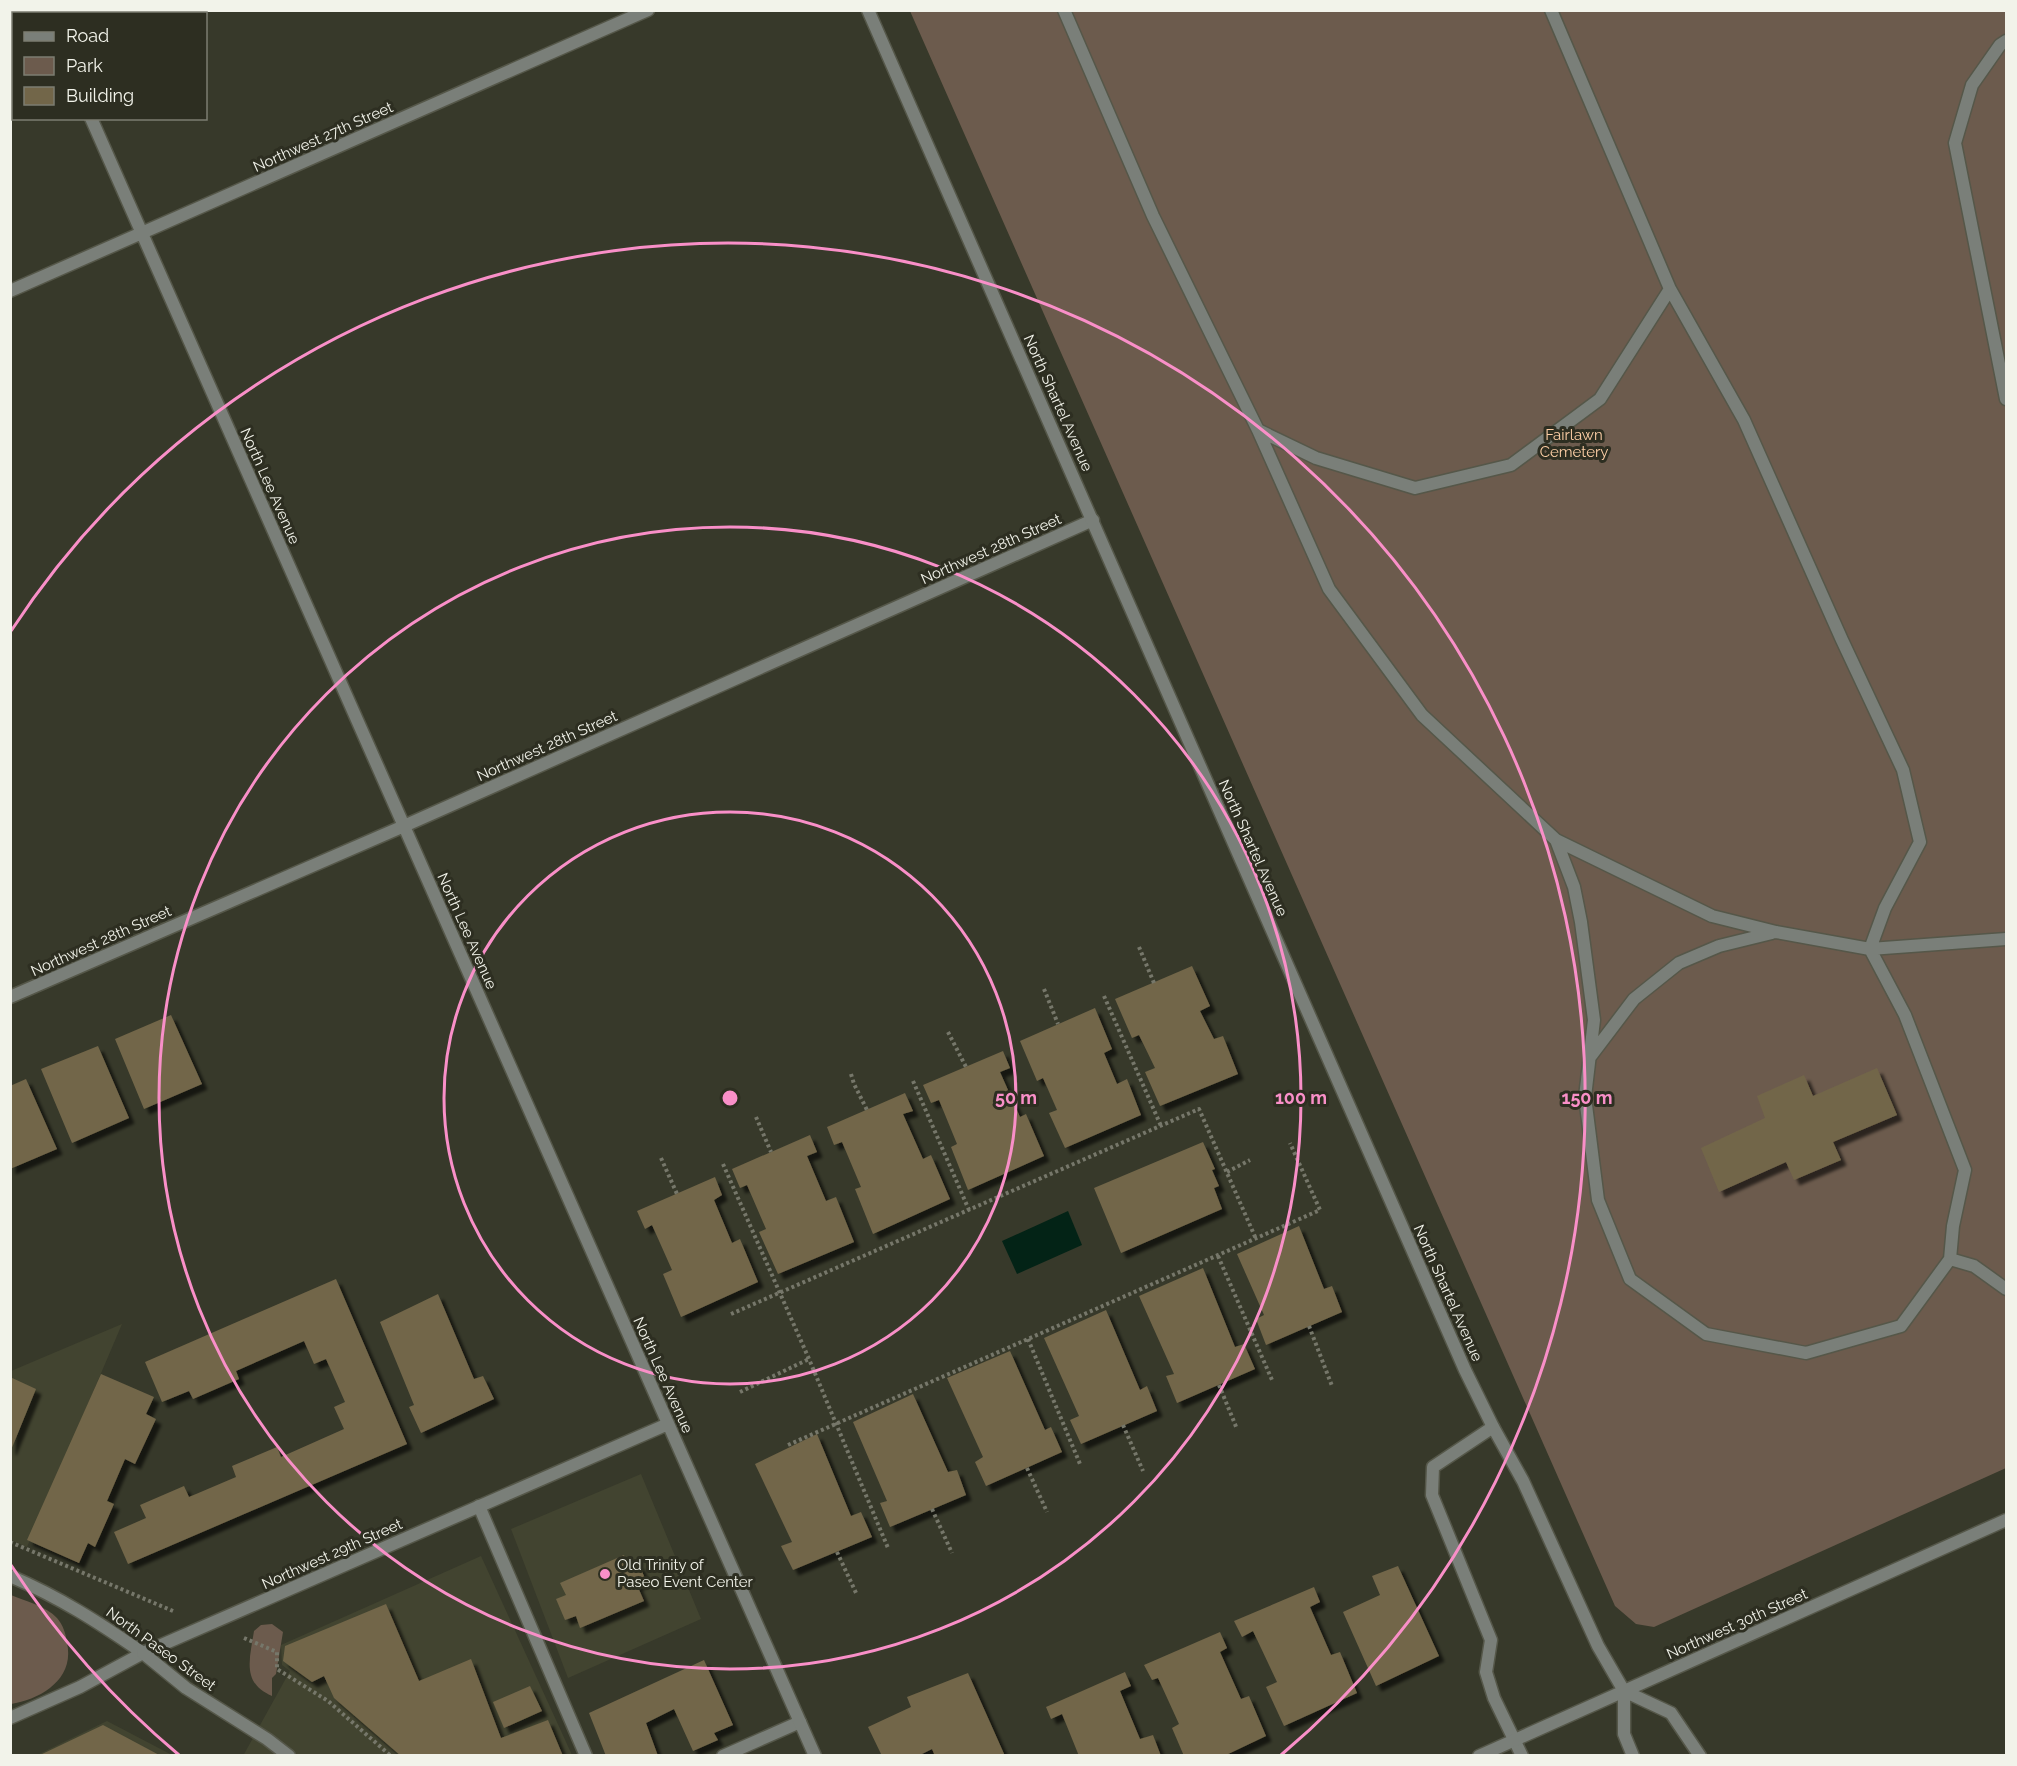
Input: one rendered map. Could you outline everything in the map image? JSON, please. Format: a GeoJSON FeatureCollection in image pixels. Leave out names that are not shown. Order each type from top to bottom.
{"type":"FeatureCollection","features":[{"type":"Feature","properties":{"kind":"street","name":"Northwest 27th Street"},"geometry":{"type":"LineString","coordinates":[[10,291],[648,10]]}},
{"type":"Feature","properties":{"kind":"street","name":"North Shartel Avenue"},"geometry":{"type":"LineString","coordinates":[[868,10],[1452,1341],[1493,1427],[1523,1481],[1598,1646],[1624,1691]]}},
{"type":"Feature","properties":{"kind":"street"},"geometry":{"type":"LineString","coordinates":[[1064,10],[1153,216],[1258,430],[1329,589],[1422,715],[1556,840],[1712,916],[1776,932],[1869,949],[2007,939]]}},
{"type":"Feature","properties":{"kind":"street"},"geometry":{"type":"LineString","coordinates":[[1551,10],[1670,289],[1743,420],[1903,770],[1920,842],[1885,908],[1869,949],[1905,1015],[1965,1170],[1953,1226],[1950,1258],[1900,1326],[1806,1353],[1706,1334],[1630,1279],[1598,1200],[1585,1097],[1594,1020],[1574,886],[1556,840]]}},
{"type":"Feature","properties":{"kind":"street"},"geometry":{"type":"LineString","coordinates":[[2007,41],[2000,45],[1972,85],[1955,143],[2007,399]]}},
{"type":"Feature","properties":{"kind":"street","name":"North Lee Avenue"},"geometry":{"type":"LineString","coordinates":[[92,120],[815,1755]]}},
{"type":"Feature","properties":{"kind":"street"},"geometry":{"type":"LineString","coordinates":[[1258,430],[1316,458],[1414,488],[1511,465],[1600,399],[1670,289]]}},
{"type":"Feature","properties":{"kind":"street","name":"Northwest 28th Street"},"geometry":{"type":"LineString","coordinates":[[10,997],[404,826],[1093,520]]}},
{"type":"Feature","properties":{"kind":"street"},"geometry":{"type":"LineString","coordinates":[[1590,1057],[1634,999],[1679,963],[1719,946],[1776,932]]}},
{"type":"Feature","properties":{"kind":"street"},"geometry":{"type":"LineString","coordinates":[[1950,1258],[1974,1266],[2007,1289]]}},
{"type":"Feature","properties":{"kind":"street","name":"Northwest 29th Street"},"geometry":{"type":"LineString","coordinates":[[10,1718],[80,1687],[143,1653],[668,1424]]}},
{"type":"Feature","properties":{"kind":"street"},"geometry":{"type":"LineString","coordinates":[[1493,1427],[1433,1467],[1432,1495],[1491,1640],[1486,1672],[1494,1698],[1522,1755]]}},
{"type":"Feature","properties":{"kind":"street"},"geometry":{"type":"LineString","coordinates":[[479,1506],[586,1755]]}},
{"type":"Feature","properties":{"kind":"street","name":"Northwest 30th Street"},"geometry":{"type":"LineString","coordinates":[[1479,1755],[2007,1520]]}},
{"type":"Feature","properties":{"kind":"street","name":"North Paseo Street"},"geometry":{"type":"LineString","coordinates":[[10,1576],[48,1592],[79,1610],[143,1653],[186,1688],[289,1755]]}},
{"type":"Feature","properties":{"kind":"street"},"geometry":{"type":"LineString","coordinates":[[1633,1755],[1624,1734],[1624,1691],[1671,1713],[1700,1755]]}},
{"type":"Feature","properties":{"kind":"street"},"geometry":{"type":"LineString","coordinates":[[723,1755],[800,1722]]}},
{"type":"Feature","properties":{"kind":"path"},"geometry":{"type":"LineString","coordinates":[[1139,947],[1154,982]]}},
{"type":"Feature","properties":{"kind":"path"},"geometry":{"type":"LineString","coordinates":[[1044,989],[1058,1024]]}},
{"type":"Feature","properties":{"kind":"path"},"geometry":{"type":"LineString","coordinates":[[1104,996],[1161,1126]]}},
{"type":"Feature","properties":{"kind":"path"},"geometry":{"type":"LineString","coordinates":[[948,1032],[966,1067]]}},
{"type":"Feature","properties":{"kind":"path"},"geometry":{"type":"LineString","coordinates":[[851,1074],[867,1110]]}},
{"type":"Feature","properties":{"kind":"path"},"geometry":{"type":"LineString","coordinates":[[914,1081],[969,1210]]}},
{"type":"Feature","properties":{"kind":"path"},"geometry":{"type":"LineString","coordinates":[[731,1314],[1199,1109],[1256,1239]]}},
{"type":"Feature","properties":{"kind":"path"},"geometry":{"type":"LineString","coordinates":[[756,1117],[771,1152]]}},
{"type":"Feature","properties":{"kind":"path"},"geometry":{"type":"LineString","coordinates":[[788,1445],[1320,1210],[1290,1143]]}},
{"type":"Feature","properties":{"kind":"path"},"geometry":{"type":"LineString","coordinates":[[661,1158],[677,1194]]}},
{"type":"Feature","properties":{"kind":"path"},"geometry":{"type":"LineString","coordinates":[[1227,1172],[1250,1160]]}},
{"type":"Feature","properties":{"kind":"path"},"geometry":{"type":"LineString","coordinates":[[723,1164],[837,1423],[888,1548]]}},
{"type":"Feature","properties":{"kind":"path"},"geometry":{"type":"LineString","coordinates":[[1218,1256],[1272,1380]]}},
{"type":"Feature","properties":{"kind":"path"},"geometry":{"type":"LineString","coordinates":[[1309,1326],[1332,1386]]}},
{"type":"Feature","properties":{"kind":"path"},"geometry":{"type":"LineString","coordinates":[[1028,1339],[1080,1464]]}},
{"type":"Feature","properties":{"kind":"path"},"geometry":{"type":"LineString","coordinates":[[740,1392],[809,1359]]}},
{"type":"Feature","properties":{"kind":"path"},"geometry":{"type":"LineString","coordinates":[[1219,1385],[1237,1429]]}},
{"type":"Feature","properties":{"kind":"path"},"geometry":{"type":"LineString","coordinates":[[1123,1425],[1143,1471]]}},
{"type":"Feature","properties":{"kind":"path"},"geometry":{"type":"LineString","coordinates":[[1027,1467],[1047,1512]]}},
{"type":"Feature","properties":{"kind":"path"},"geometry":{"type":"LineString","coordinates":[[932,1509],[952,1553]]}},
{"type":"Feature","properties":{"kind":"path"},"geometry":{"type":"LineString","coordinates":[[10,1542],[162,1607],[277,1652],[277,1669],[328,1701],[391,1755]]}},
{"type":"Feature","properties":{"kind":"path"},"geometry":{"type":"LineString","coordinates":[[837,1552],[857,1594]]}},
{"type":"Feature","properties":{"kind":"shaded area"},"geometry":{"type":"Polygon","coordinates":[[[1068,1211],[1082,1245],[1017,1274],[1002,1241],[1068,1211]]]}},
{"type":"Feature","properties":{"kind":"shaded area"},"geometry":{"type":"Polygon","coordinates":[[[122,1324],[27,1547],[11,1540],[11,1371],[122,1324]]]}},
{"type":"Feature","properties":{"kind":"shaded area","name":"Old Trinity of Paseo Event Center"},"geometry":{"type":"Polygon","coordinates":[[[641,1474],[701,1619],[568,1678],[511,1529],[641,1474]]]}},
{"type":"Feature","properties":{"kind":"shaded area"},"geometry":{"type":"Polygon","coordinates":[[[481,1556],[572,1755],[243,1756],[290,1671],[282,1665],[281,1645],[481,1556]]]}},
{"type":"Feature","properties":{"kind":"shaded area"},"geometry":{"type":"Polygon","coordinates":[[[107,1721],[172,1755],[35,1756],[107,1721]]]}},
{"type":"Feature","properties":{"kind":"green space","name":"Fairlawn Cemetery"},"geometry":{"type":"Polygon","coordinates":[[[910,11],[2006,11],[2006,1468],[1654,1627],[1636,1624],[1615,1606],[910,11]]]}},
{"type":"Feature","properties":{"kind":"green space"},"geometry":{"type":"Polygon","coordinates":[[[11,1595],[41,1607],[57,1618],[65,1633],[68,1656],[61,1677],[53,1685],[34,1697],[11,1704],[11,1595]]]}},
{"type":"Feature","properties":{"kind":"green space"},"geometry":{"type":"Polygon","coordinates":[[[272,1624],[283,1632],[276,1674],[272,1678],[272,1696],[262,1691],[256,1684],[250,1669],[250,1660],[254,1631],[261,1625],[272,1624]]]}},
{"type":"Feature","properties":{"kind":"building"},"geometry":{"type":"Polygon","coordinates":[[[1192,966],[1210,1006],[1200,1011],[1214,1039],[1223,1036],[1238,1074],[1160,1106],[1145,1072],[1155,1068],[1139,1035],[1132,1038],[1115,999],[1192,966]]]}},
{"type":"Feature","properties":{"kind":"building"},"geometry":{"type":"Polygon","coordinates":[[[1095,1008],[1112,1049],[1104,1053],[1117,1084],[1127,1079],[1141,1115],[1065,1148],[1049,1113],[1057,1110],[1043,1078],[1037,1081],[1020,1041],[1095,1008]]]}},
{"type":"Feature","properties":{"kind":"building"},"geometry":{"type":"Polygon","coordinates":[[[171,1015],[202,1084],[144,1109],[115,1039],[171,1015]]]}},
{"type":"Feature","properties":{"kind":"building"},"geometry":{"type":"Polygon","coordinates":[[[98,1046],[129,1118],[72,1143],[41,1069],[98,1046]]]}},
{"type":"Feature","properties":{"kind":"building"},"geometry":{"type":"Polygon","coordinates":[[[1003,1051],[1010,1068],[1000,1072],[1020,1117],[1026,1114],[1044,1156],[968,1190],[951,1147],[957,1144],[939,1100],[931,1103],[923,1085],[1003,1051]]]}},
{"type":"Feature","properties":{"kind":"building"},"geometry":{"type":"Polygon","coordinates":[[[1877,1068],[1897,1115],[1833,1142],[1841,1160],[1794,1180],[1786,1162],[1719,1192],[1701,1148],[1765,1118],[1757,1096],[1804,1075],[1813,1096],[1877,1068]]]}},
{"type":"Feature","properties":{"kind":"building"},"geometry":{"type":"Polygon","coordinates":[[[26,1079],[57,1149],[10,1169],[10,1086],[26,1079]]]}},
{"type":"Feature","properties":{"kind":"building"},"geometry":{"type":"Polygon","coordinates":[[[905,1093],[913,1111],[903,1114],[923,1159],[931,1155],[950,1199],[873,1234],[855,1189],[861,1187],[842,1142],[834,1145],[827,1127],[905,1093]]]}},
{"type":"Feature","properties":{"kind":"building"},"geometry":{"type":"Polygon","coordinates":[[[810,1135],[817,1152],[807,1156],[826,1201],[836,1197],[854,1242],[778,1274],[759,1232],[766,1229],[747,1185],[740,1188],[732,1169],[810,1135]]]}},
{"type":"Feature","properties":{"kind":"building"},"geometry":{"type":"Polygon","coordinates":[[[1203,1142],[1215,1169],[1212,1170],[1219,1186],[1214,1188],[1222,1209],[1121,1253],[1094,1188],[1203,1142]]]}},
{"type":"Feature","properties":{"kind":"building"},"geometry":{"type":"Polygon","coordinates":[[[715,1177],[722,1195],[714,1200],[732,1243],[740,1239],[758,1282],[681,1317],[663,1274],[672,1270],[652,1225],[645,1229],[637,1211],[715,1177]]]}},
{"type":"Feature","properties":{"kind":"building"},"geometry":{"type":"Polygon","coordinates":[[[1299,1226],[1324,1289],[1332,1286],[1342,1312],[1266,1345],[1256,1319],[1264,1315],[1237,1254],[1299,1226]]]}},
{"type":"Feature","properties":{"kind":"building"},"geometry":{"type":"Polygon","coordinates":[[[1203,1268],[1235,1347],[1244,1344],[1255,1369],[1177,1403],[1166,1376],[1174,1374],[1139,1296],[1203,1268]]]}},
{"type":"Feature","properties":{"kind":"building"},"geometry":{"type":"Polygon","coordinates":[[[336,1279],[407,1444],[128,1564],[114,1532],[146,1518],[140,1505],[184,1486],[189,1497],[236,1477],[232,1466],[277,1447],[281,1457],[344,1429],[334,1407],[345,1402],[326,1359],[314,1364],[304,1341],[236,1371],[239,1379],[193,1399],[189,1391],[162,1402],[145,1362],[336,1279]]]}},
{"type":"Feature","properties":{"kind":"building"},"geometry":{"type":"Polygon","coordinates":[[[438,1294],[474,1379],[483,1376],[494,1399],[421,1433],[409,1407],[414,1405],[380,1322],[438,1294]]]}},
{"type":"Feature","properties":{"kind":"building"},"geometry":{"type":"Polygon","coordinates":[[[1106,1310],[1140,1390],[1147,1386],[1157,1411],[1081,1444],[1070,1420],[1079,1416],[1044,1338],[1106,1310]]]}},
{"type":"Feature","properties":{"kind":"building"},"geometry":{"type":"Polygon","coordinates":[[[1010,1351],[1045,1430],[1051,1427],[1062,1452],[986,1486],[975,1462],[983,1457],[947,1378],[1010,1351]]]}},
{"type":"Feature","properties":{"kind":"building"},"geometry":{"type":"Polygon","coordinates":[[[101,1374],[154,1397],[146,1414],[156,1419],[135,1464],[125,1459],[107,1501],[114,1504],[95,1547],[88,1543],[79,1563],[27,1540],[101,1374]]]}},
{"type":"Feature","properties":{"kind":"building"},"geometry":{"type":"Polygon","coordinates":[[[10,1377],[36,1389],[11,1450],[10,1450],[10,1377]]]}},
{"type":"Feature","properties":{"kind":"building"},"geometry":{"type":"Polygon","coordinates":[[[913,1394],[948,1472],[957,1470],[966,1495],[890,1527],[880,1503],[887,1501],[853,1422],[913,1394]]]}},
{"type":"Feature","properties":{"kind":"building"},"geometry":{"type":"Polygon","coordinates":[[[817,1434],[851,1516],[861,1512],[872,1537],[793,1570],[781,1546],[792,1542],[755,1464],[817,1434]]]}},
{"type":"Feature","properties":{"kind":"building"},"geometry":{"type":"Polygon","coordinates":[[[624,1555],[629,1569],[639,1564],[646,1581],[637,1585],[644,1601],[580,1628],[576,1616],[565,1620],[556,1599],[566,1595],[560,1583],[624,1555]]]}},
{"type":"Feature","properties":{"kind":"building"},"geometry":{"type":"Polygon","coordinates":[[[1398,1566],[1439,1656],[1376,1686],[1343,1612],[1380,1595],[1372,1576],[1398,1566]]]}},
{"type":"Feature","properties":{"kind":"building"},"geometry":{"type":"Polygon","coordinates":[[[1314,1587],[1320,1602],[1310,1607],[1331,1655],[1340,1652],[1357,1693],[1284,1726],[1266,1687],[1277,1682],[1253,1631],[1242,1637],[1234,1621],[1314,1587]]]}},
{"type":"Feature","properties":{"kind":"building"},"geometry":{"type":"Polygon","coordinates":[[[386,1604],[419,1681],[471,1659],[501,1738],[548,1720],[563,1756],[401,1756],[334,1698],[324,1676],[312,1682],[283,1661],[285,1646],[386,1604]]]}},
{"type":"Feature","properties":{"kind":"building"},"geometry":{"type":"Polygon","coordinates":[[[1220,1632],[1227,1648],[1220,1652],[1241,1699],[1249,1696],[1266,1736],[1224,1756],[1184,1756],[1172,1728],[1179,1724],[1158,1678],[1152,1680],[1144,1665],[1220,1632]]]}},
{"type":"Feature","properties":{"kind":"building"},"geometry":{"type":"Polygon","coordinates":[[[704,1660],[733,1725],[714,1733],[718,1740],[693,1751],[674,1709],[646,1723],[658,1756],[606,1756],[589,1713],[704,1660]]]}},
{"type":"Feature","properties":{"kind":"building"},"geometry":{"type":"Polygon","coordinates":[[[1125,1672],[1131,1686],[1120,1691],[1140,1739],[1153,1735],[1161,1756],[1079,1756],[1062,1714],[1051,1719],[1046,1707],[1125,1672]]]}},
{"type":"Feature","properties":{"kind":"building"},"geometry":{"type":"Polygon","coordinates":[[[968,1673],[1005,1756],[935,1756],[932,1749],[918,1756],[882,1756],[868,1727],[911,1707],[907,1697],[968,1673]]]}},
{"type":"Feature","properties":{"kind":"building"},"geometry":{"type":"Polygon","coordinates":[[[530,1686],[542,1711],[504,1728],[493,1702],[530,1686]]]}},
{"type":"Feature","properties":{"kind":"building"},"geometry":{"type":"Polygon","coordinates":[[[103,1725],[161,1756],[38,1756],[103,1725]]]}},
{"type":"Feature","properties":{"kind":"place","name":"Old Trinity of Paseo Event Center"},"geometry":{"type":"Point","coordinates":[605,1574]}}]}
